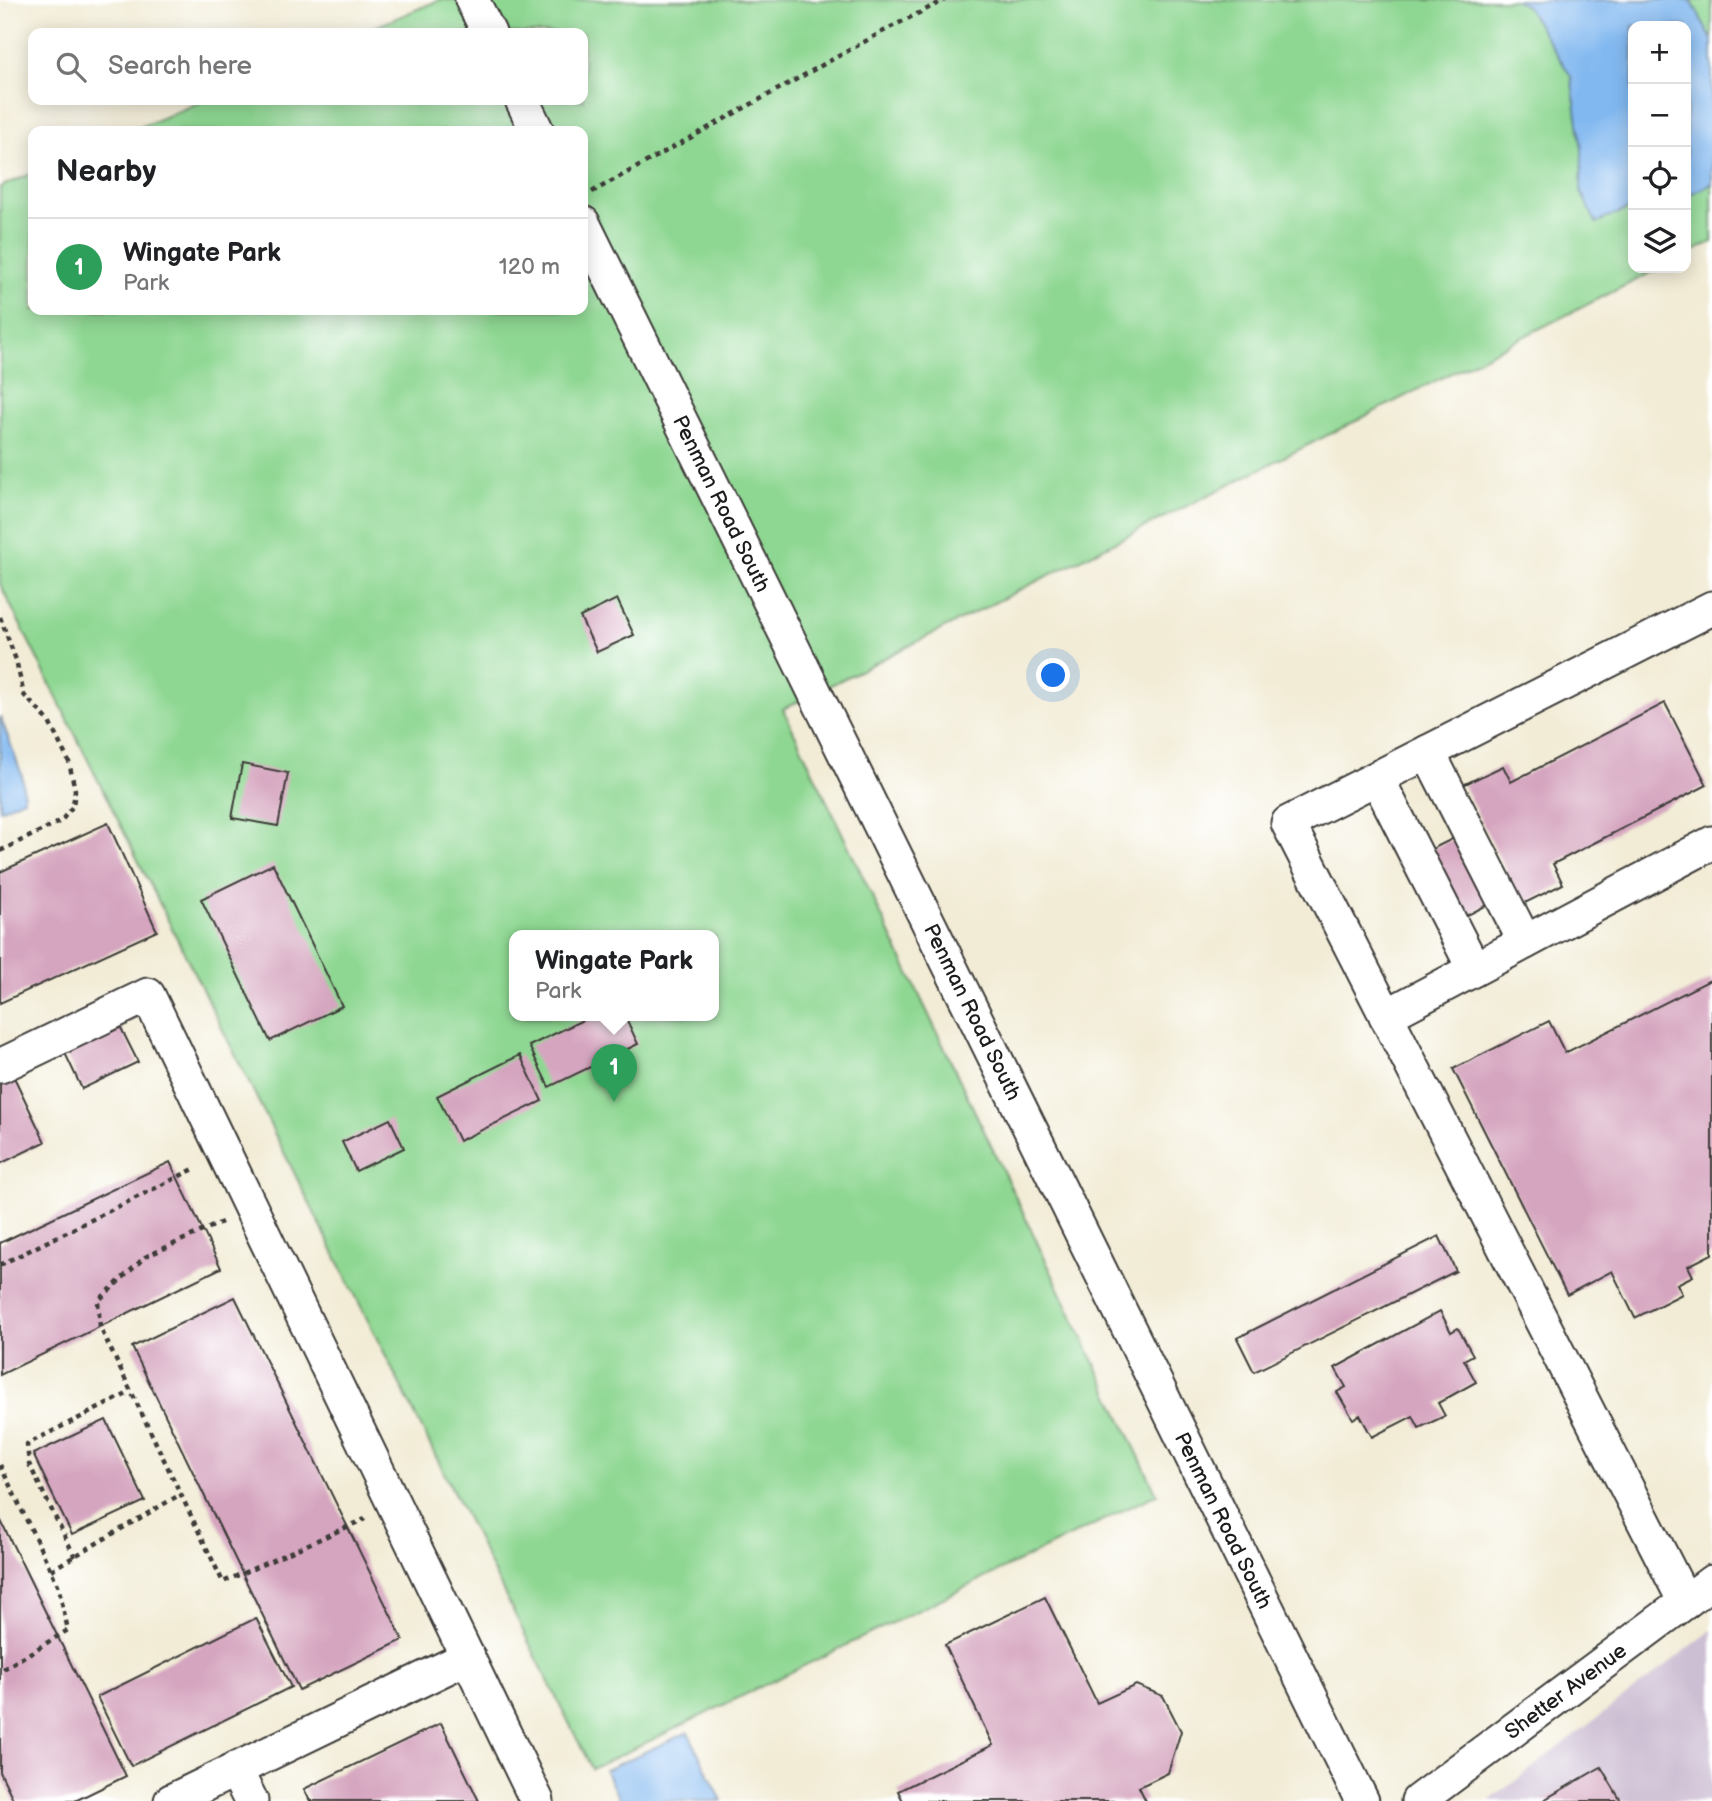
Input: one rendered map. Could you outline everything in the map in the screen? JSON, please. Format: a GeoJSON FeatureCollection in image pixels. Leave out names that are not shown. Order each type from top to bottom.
{"type":"FeatureCollection","features":[{"type":"Feature","properties":{"kind":"street"},"geometry":{"type":"LineString","coordinates":[[472,0],[486,28]]}},
{"type":"Feature","properties":{"kind":"street"},"geometry":{"type":"LineString","coordinates":[[524,105],[535,126]]}},
{"type":"Feature","properties":{"kind":"street","name":"Penman Road South"},"geometry":{"type":"LineString","coordinates":[[588,233],[1362,1801]]}},
{"type":"Feature","properties":{"kind":"street"},"geometry":{"type":"LineString","coordinates":[[1685,1602],[1288,823],[1712,608]]}},
{"type":"Feature","properties":{"kind":"street"},"geometry":{"type":"LineString","coordinates":[[1428,752],[1525,942]]}},
{"type":"Feature","properties":{"kind":"street"},"geometry":{"type":"LineString","coordinates":[[1377,778],[1474,969]]}},
{"type":"Feature","properties":{"kind":"street"},"geometry":{"type":"LineString","coordinates":[[1386,1016],[1712,844]]}},
{"type":"Feature","properties":{"kind":"street"},"geometry":{"type":"LineString","coordinates":[[0,1066],[148,995],[537,1801]]}},
{"type":"Feature","properties":{"kind":"street","name":"Shetter Avenue"},"geometry":{"type":"LineString","coordinates":[[1418,1801],[1712,1581]]}},
{"type":"Feature","properties":{"kind":"street"},"geometry":{"type":"LineString","coordinates":[[171,1801],[468,1657]]}},
{"type":"Feature","properties":{"kind":"street"},"geometry":{"type":"LineString","coordinates":[[235,1769],[251,1801]]}},
{"type":"Feature","properties":{"kind":"path"},"geometry":{"type":"LineString","coordinates":[[588,194],[945,0]]}},
{"type":"Feature","properties":{"kind":"path"},"geometry":{"type":"LineString","coordinates":[[0,617],[16,660],[24,695],[48,720],[69,762],[75,790],[73,806],[61,821],[0,851]]}},
{"type":"Feature","properties":{"kind":"path"},"geometry":{"type":"LineString","coordinates":[[0,1265],[225,1154]]}},
{"type":"Feature","properties":{"kind":"path"},"geometry":{"type":"LineString","coordinates":[[251,1209],[145,1257],[99,1301],[100,1327],[223,1582],[395,1506]]}},
{"type":"Feature","properties":{"kind":"path"},"geometry":{"type":"LineString","coordinates":[[75,1557],[29,1464],[27,1444],[131,1392]]}},
{"type":"Feature","properties":{"kind":"path"},"geometry":{"type":"LineString","coordinates":[[0,1465],[58,1585],[68,1630],[0,1671]]}},
{"type":"Feature","properties":{"kind":"path"},"geometry":{"type":"LineString","coordinates":[[51,1570],[181,1494]]}},
{"type":"Feature","properties":{"kind":"shaded area"},"geometry":{"type":"Polygon","coordinates":[[[1712,1630],[1712,1801],[1489,1801],[1712,1630]]]}},
{"type":"Feature","properties":{"kind":"green space"},"geometry":{"type":"Polygon","coordinates":[[[439,0],[1712,0],[1712,242],[1691,252],[1691,21],[1628,21],[1628,273],[1650,273],[783,709],[1157,1494],[592,1769],[0,584],[0,187],[28,175],[28,315],[588,315],[588,126],[143,126],[193,105],[588,105],[588,28],[373,28],[439,0]]]}},
{"type":"Feature","properties":{"kind":"water"},"geometry":{"type":"Polygon","coordinates":[[[1514,0],[1691,0],[1712,40],[1712,184],[1691,194],[1691,21],[1628,21],[1628,209],[1596,223],[1581,192],[1582,150],[1571,76],[1526,6],[1514,0]]]}},
{"type":"Feature","properties":{"kind":"water"},"geometry":{"type":"Polygon","coordinates":[[[0,716],[22,775],[24,799],[0,810],[0,716]]]}},
{"type":"Feature","properties":{"kind":"water"},"geometry":{"type":"Polygon","coordinates":[[[688,1732],[722,1801],[620,1801],[605,1770],[688,1732]]]}},
{"type":"Feature","properties":{"kind":"building"},"geometry":{"type":"Polygon","coordinates":[[[617,599],[634,635],[597,652],[580,617],[617,599]]]}},
{"type":"Feature","properties":{"kind":"building"},"geometry":{"type":"Polygon","coordinates":[[[1665,703],[1707,785],[1553,864],[1563,884],[1523,904],[1463,785],[1503,766],[1511,782],[1665,703]]]}},
{"type":"Feature","properties":{"kind":"building"},"geometry":{"type":"Polygon","coordinates":[[[242,764],[288,773],[278,826],[232,818],[242,764]]]}},
{"type":"Feature","properties":{"kind":"building"},"geometry":{"type":"Polygon","coordinates":[[[108,823],[157,931],[0,1003],[0,872],[108,823]]]}},
{"type":"Feature","properties":{"kind":"building"},"geometry":{"type":"Polygon","coordinates":[[[1462,834],[1497,900],[1458,920],[1424,853],[1462,834]]]}},
{"type":"Feature","properties":{"kind":"building"},"geometry":{"type":"Polygon","coordinates":[[[273,864],[342,1006],[270,1041],[201,899],[273,864]]]}},
{"type":"Feature","properties":{"kind":"building"},"geometry":{"type":"Polygon","coordinates":[[[1712,979],[1712,1254],[1688,1266],[1693,1276],[1677,1284],[1682,1294],[1635,1318],[1612,1271],[1567,1295],[1453,1069],[1549,1021],[1565,1053],[1712,979]]]}},
{"type":"Feature","properties":{"kind":"building"},"geometry":{"type":"Polygon","coordinates":[[[581,1021],[627,1021],[638,1044],[549,1087],[529,1046],[581,1021]]]}},
{"type":"Feature","properties":{"kind":"building"},"geometry":{"type":"Polygon","coordinates":[[[120,1026],[138,1062],[82,1089],[65,1053],[120,1026]]]}},
{"type":"Feature","properties":{"kind":"building"},"geometry":{"type":"Polygon","coordinates":[[[520,1055],[542,1101],[459,1141],[437,1096],[520,1055]]]}},
{"type":"Feature","properties":{"kind":"building"},"geometry":{"type":"Polygon","coordinates":[[[13,1075],[45,1142],[0,1164],[0,1081],[13,1075]]]}},
{"type":"Feature","properties":{"kind":"building"},"geometry":{"type":"Polygon","coordinates":[[[390,1119],[404,1148],[356,1171],[342,1142],[390,1119]]]}},
{"type":"Feature","properties":{"kind":"building"},"geometry":{"type":"Polygon","coordinates":[[[170,1162],[221,1268],[0,1375],[0,1243],[170,1162]]]}},
{"type":"Feature","properties":{"kind":"building"},"geometry":{"type":"Polygon","coordinates":[[[1439,1236],[1456,1271],[1254,1372],[1237,1338],[1439,1236]]]}},
{"type":"Feature","properties":{"kind":"building"},"geometry":{"type":"Polygon","coordinates":[[[235,1297],[403,1640],[299,1690],[132,1347],[235,1297]]]}},
{"type":"Feature","properties":{"kind":"building"},"geometry":{"type":"Polygon","coordinates":[[[1440,1311],[1451,1332],[1458,1328],[1473,1355],[1464,1360],[1476,1382],[1438,1403],[1445,1416],[1419,1428],[1413,1416],[1372,1437],[1360,1415],[1353,1419],[1337,1392],[1346,1387],[1335,1368],[1440,1311]]]}},
{"type":"Feature","properties":{"kind":"building"},"geometry":{"type":"Polygon","coordinates":[[[106,1420],[145,1501],[72,1535],[33,1454],[106,1420]]]}},
{"type":"Feature","properties":{"kind":"building"},"geometry":{"type":"Polygon","coordinates":[[[0,1519],[126,1776],[75,1801],[14,1801],[0,1772],[0,1519]]]}},
{"type":"Feature","properties":{"kind":"building"},"geometry":{"type":"Polygon","coordinates":[[[1045,1597],[1097,1703],[1136,1685],[1163,1696],[1181,1731],[1168,1773],[1139,1787],[1146,1801],[903,1801],[898,1791],[993,1745],[945,1645],[1045,1597]]]}},
{"type":"Feature","properties":{"kind":"building"},"geometry":{"type":"Polygon","coordinates":[[[256,1618],[291,1687],[131,1766],[97,1697],[256,1618]]]}},
{"type":"Feature","properties":{"kind":"building"},"geometry":{"type":"Polygon","coordinates":[[[441,1723],[479,1801],[310,1801],[304,1789],[441,1723]]]}},
{"type":"Feature","properties":{"kind":"building"},"geometry":{"type":"Polygon","coordinates":[[[1601,1767],[1621,1801],[1542,1801],[1601,1767]]]}},
{"type":"Feature","properties":{"kind":"place","name":"Wingate Park"},"geometry":{"type":"Point","coordinates":[614,1102]}}]}
